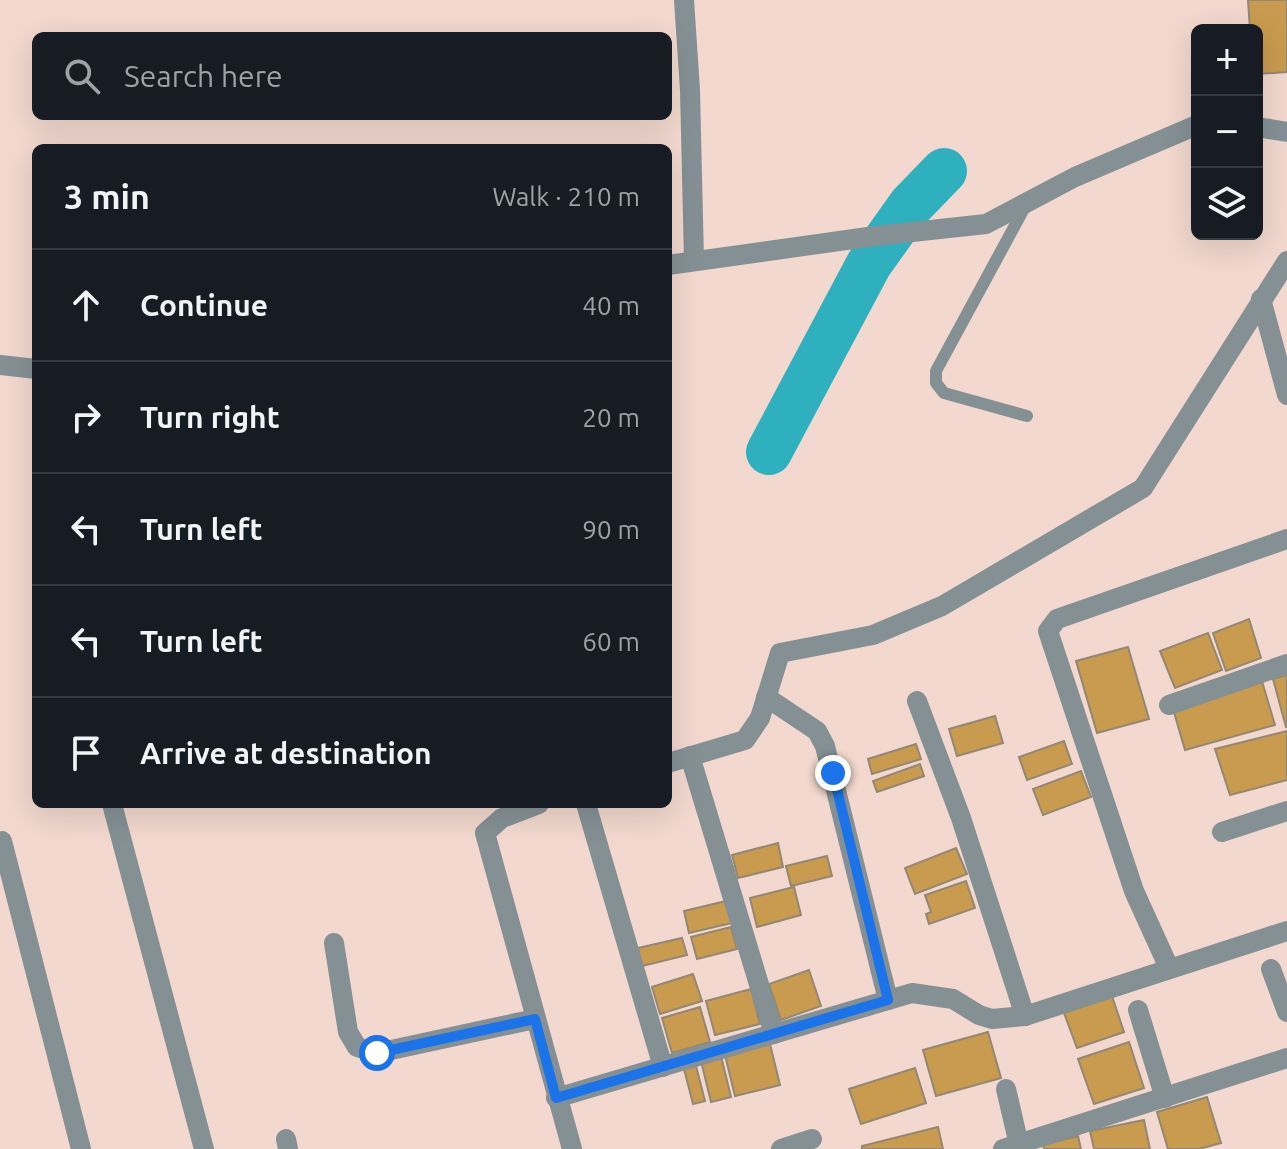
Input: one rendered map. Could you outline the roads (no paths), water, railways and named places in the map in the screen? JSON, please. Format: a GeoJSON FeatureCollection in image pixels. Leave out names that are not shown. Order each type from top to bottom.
{"type":"FeatureCollection","features":[{"type":"Feature","properties":{"kind":"street"},"geometry":{"type":"LineString","coordinates":[[684,0],[690,90],[694,260]]}},
{"type":"Feature","properties":{"kind":"street"},"geometry":{"type":"LineString","coordinates":[[672,264],[986,224],[1075,177],[1191,128]]}},
{"type":"Feature","properties":{"kind":"street"},"geometry":{"type":"LineString","coordinates":[[1263,128],[1287,132]]}},
{"type":"Feature","properties":{"kind":"street"},"geometry":{"type":"LineString","coordinates":[[672,762],[745,740],[760,718],[780,653],[873,635],[942,606],[1143,488],[1287,261]]}},
{"type":"Feature","properties":{"kind":"street"},"geometry":{"type":"LineString","coordinates":[[1261,299],[1287,395]]}},
{"type":"Feature","properties":{"kind":"street"},"geometry":{"type":"LineString","coordinates":[[0,365],[32,369]]}},
{"type":"Feature","properties":{"kind":"street"},"geometry":{"type":"LineString","coordinates":[[1169,968],[1134,891],[1048,631],[1057,619],[1287,539]]}},
{"type":"Feature","properties":{"kind":"street"},"geometry":{"type":"LineString","coordinates":[[1169,705],[1287,664]]}},
{"type":"Feature","properties":{"kind":"street"},"geometry":{"type":"LineString","coordinates":[[766,697],[817,731],[825,746],[888,1000]]}},
{"type":"Feature","properties":{"kind":"street"},"geometry":{"type":"LineString","coordinates":[[917,701],[961,818],[1025,1016]]}},
{"type":"Feature","properties":{"kind":"street"},"geometry":{"type":"LineString","coordinates":[[690,756],[774,1034]]}},
{"type":"Feature","properties":{"kind":"street"},"geometry":{"type":"LineString","coordinates":[[113,808],[204,1149]]}},
{"type":"Feature","properties":{"kind":"street"},"geometry":{"type":"LineString","coordinates":[[528,808],[502,818],[485,833],[572,1149]]}},
{"type":"Feature","properties":{"kind":"street"},"geometry":{"type":"LineString","coordinates":[[587,808],[663,1067]]}},
{"type":"Feature","properties":{"kind":"street"},"geometry":{"type":"LineString","coordinates":[[1222,832],[1287,811]]}},
{"type":"Feature","properties":{"kind":"street"},"geometry":{"type":"LineString","coordinates":[[2,841],[81,1149]]}},
{"type":"Feature","properties":{"kind":"street"},"geometry":{"type":"LineString","coordinates":[[556,1098],[912,993],[953,999],[992,1019],[1025,1016],[1287,931]]}},
{"type":"Feature","properties":{"kind":"street"},"geometry":{"type":"LineString","coordinates":[[334,943],[348,1032],[357,1047],[377,1053],[535,1019]]}},
{"type":"Feature","properties":{"kind":"street"},"geometry":{"type":"LineString","coordinates":[[1271,969],[1287,1012]]}},
{"type":"Feature","properties":{"kind":"street"},"geometry":{"type":"LineString","coordinates":[[1138,1010],[1165,1098]]}},
{"type":"Feature","properties":{"kind":"street"},"geometry":{"type":"LineString","coordinates":[[1006,1089],[1014,1147],[1287,1058]]}},
{"type":"Feature","properties":{"kind":"street"},"geometry":{"type":"LineString","coordinates":[[781,1149],[812,1139]]}},
{"type":"Feature","properties":{"kind":"lane"},"geometry":{"type":"LineString","coordinates":[[1027,416],[944,393],[936,383],[936,371],[1028,202]]}},
{"type":"Feature","properties":{"kind":"waterway"},"geometry":{"type":"LineString","coordinates":[[769,452],[869,264],[911,205],[944,171]]}}]}
